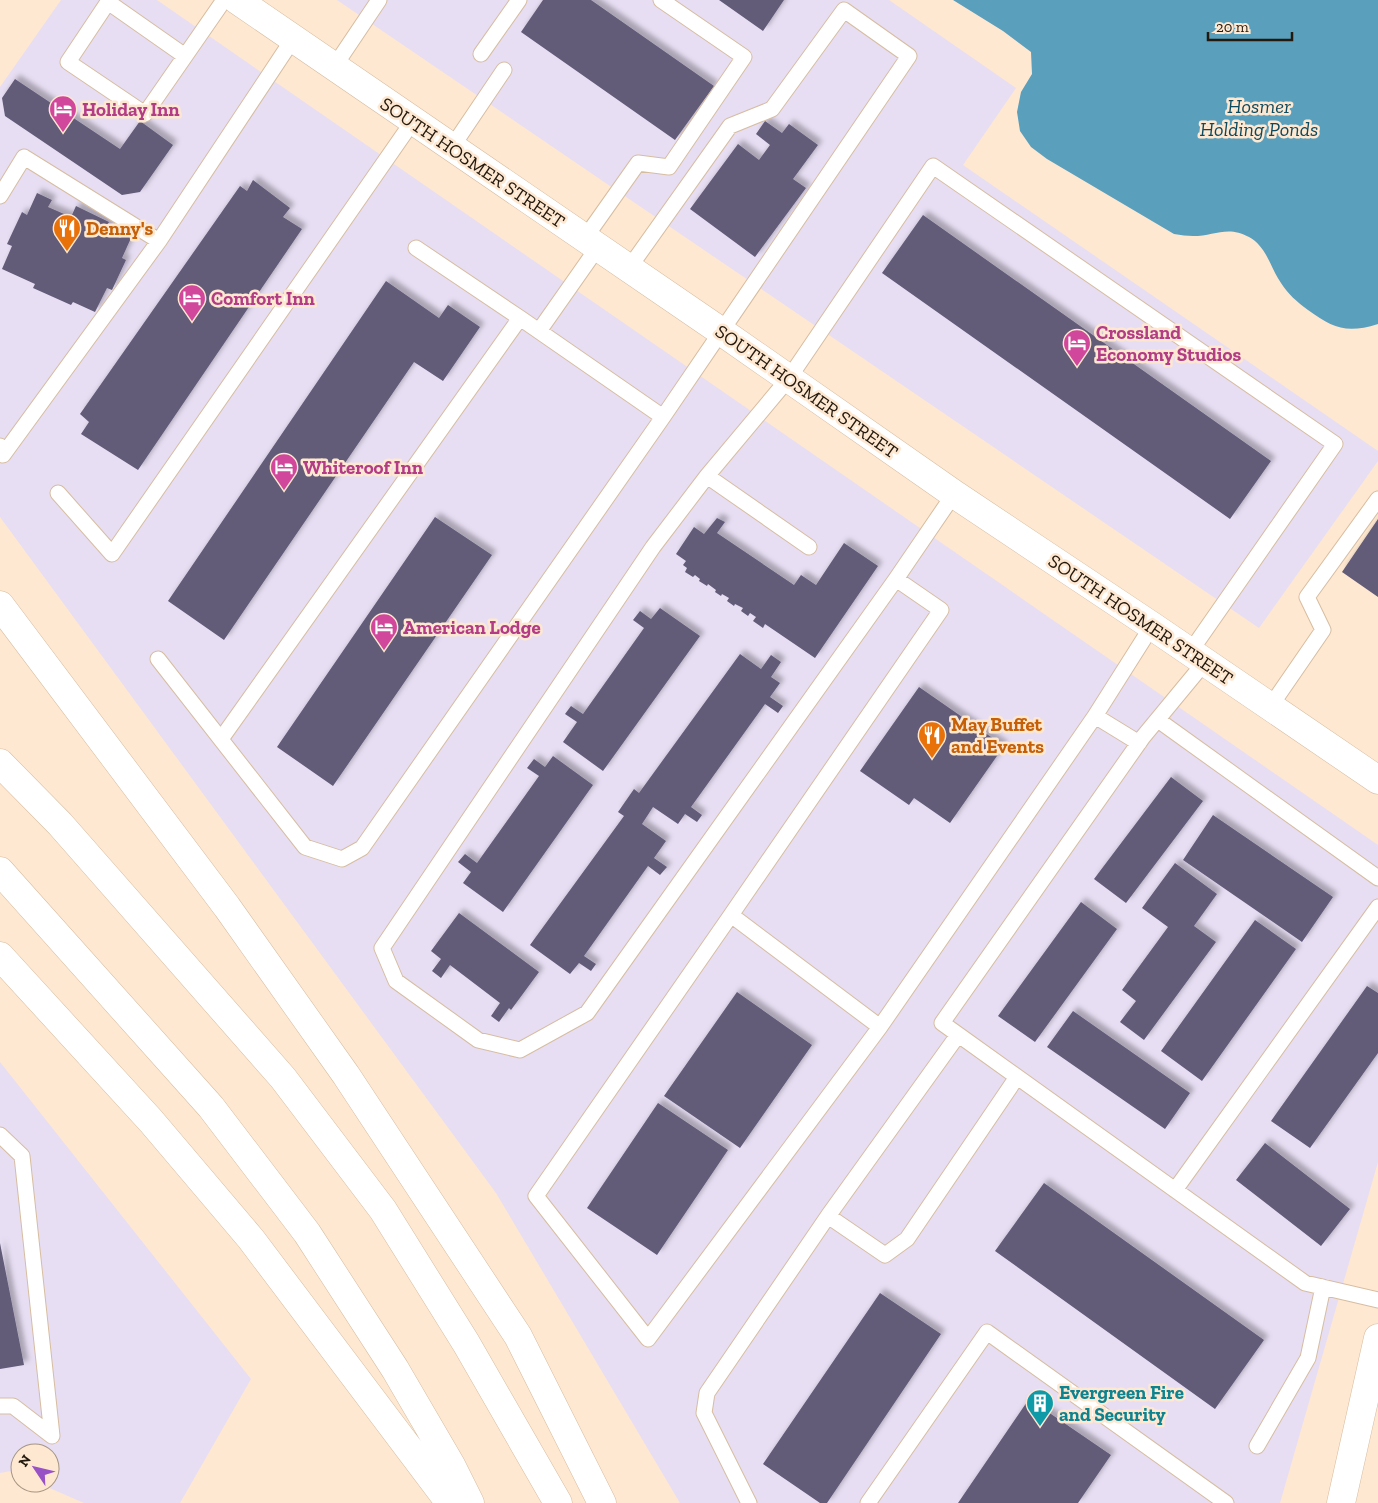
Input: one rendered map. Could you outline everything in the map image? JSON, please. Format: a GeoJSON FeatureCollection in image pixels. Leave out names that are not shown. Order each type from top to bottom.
{"type":"FeatureCollection","features":[{"type":"Feature","properties":{"kind":"main road","name":"SOUTH HOSMER STREET"},"geometry":{"type":"LineString","coordinates":[[237,0],[789,378],[954,494],[1378,780]]}},
{"type":"Feature","properties":{"kind":"main road"},"geometry":{"type":"LineString","coordinates":[[0,606],[227,907],[346,1075],[518,1336],[602,1503]]}},
{"type":"Feature","properties":{"kind":"main road"},"geometry":{"type":"LineString","coordinates":[[0,763],[60,824],[283,1078],[383,1210],[466,1343],[558,1503]]}},
{"type":"Feature","properties":{"kind":"main road"},"geometry":{"type":"LineString","coordinates":[[0,871],[211,1107],[307,1233],[395,1369],[451,1465],[470,1503]]}},
{"type":"Feature","properties":{"kind":"main road"},"geometry":{"type":"LineString","coordinates":[[0,956],[151,1121],[251,1239],[450,1503]]}},
{"type":"Feature","properties":{"kind":"main road"},"geometry":{"type":"LineString","coordinates":[[1341,1503],[1378,1338]]}},
{"type":"Feature","properties":{"kind":"lane"},"geometry":{"type":"LineString","coordinates":[[185,56],[108,2],[68,62],[144,114],[185,56],[224,0]]}},
{"type":"Feature","properties":{"kind":"lane"},"geometry":{"type":"LineString","coordinates":[[334,67],[379,0]]}},
{"type":"Feature","properties":{"kind":"lane"},"geometry":{"type":"LineString","coordinates":[[481,54],[519,0]]}},
{"type":"Feature","properties":{"kind":"lane"},"geometry":{"type":"LineString","coordinates":[[539,331],[638,163],[668,167],[744,57],[661,0]]}},
{"type":"Feature","properties":{"kind":"lane"},"geometry":{"type":"LineString","coordinates":[[158,659],[305,846],[342,859],[362,848],[722,332],[910,56],[844,10],[772,109],[730,126],[629,268]]}},
{"type":"Feature","properties":{"kind":"lane"},"geometry":{"type":"LineString","coordinates":[[0,446],[3,455],[159,241],[293,39]]}},
{"type":"Feature","properties":{"kind":"lane"},"geometry":{"type":"LineString","coordinates":[[452,147],[504,70]]}},
{"type":"Feature","properties":{"kind":"lane"},"geometry":{"type":"LineString","coordinates":[[58,493],[112,554],[414,121]]}},
{"type":"Feature","properties":{"kind":"lane"},"geometry":{"type":"LineString","coordinates":[[0,196],[24,157],[159,241]]}},
{"type":"Feature","properties":{"kind":"lane"},"geometry":{"type":"LineString","coordinates":[[954,494],[896,579],[587,1013],[520,1050],[478,1040],[396,981],[382,948],[653,547],[707,476],[789,378],[933,166],[1335,444],[1158,720],[1139,743],[942,1023],[1305,1283],[1378,1300]]}},
{"type":"Feature","properties":{"kind":"lane"},"geometry":{"type":"LineString","coordinates":[[416,248],[663,417]]}},
{"type":"Feature","properties":{"kind":"lane"},"geometry":{"type":"LineString","coordinates":[[221,740],[520,318]]}},
{"type":"Feature","properties":{"kind":"lane"},"geometry":{"type":"LineString","coordinates":[[707,476],[809,547]]}},
{"type":"Feature","properties":{"kind":"lane"},"geometry":{"type":"LineString","coordinates":[[1270,707],[1323,630],[1307,598],[1378,499]]}},
{"type":"Feature","properties":{"kind":"lane"},"geometry":{"type":"LineString","coordinates":[[896,579],[941,610],[536,1196],[648,1339],[880,1026],[1094,716],[1152,626]]}},
{"type":"Feature","properties":{"kind":"lane"},"geometry":{"type":"LineString","coordinates":[[1094,716],[1139,743]]}},
{"type":"Feature","properties":{"kind":"lane"},"geometry":{"type":"LineString","coordinates":[[1158,720],[1378,878]]}},
{"type":"Feature","properties":{"kind":"lane"},"geometry":{"type":"LineString","coordinates":[[1175,1190],[1378,906]]}},
{"type":"Feature","properties":{"kind":"lane"},"geometry":{"type":"LineString","coordinates":[[731,916],[880,1026]]}},
{"type":"Feature","properties":{"kind":"lane"},"geometry":{"type":"LineString","coordinates":[[749,1503],[704,1414],[707,1394],[828,1216],[958,1035]]}},
{"type":"Feature","properties":{"kind":"lane"},"geometry":{"type":"LineString","coordinates":[[828,1216],[885,1255],[908,1240],[1018,1077]]}},
{"type":"Feature","properties":{"kind":"lane"},"geometry":{"type":"LineString","coordinates":[[0,1135],[22,1156],[52,1436],[13,1406],[0,1406]]}},
{"type":"Feature","properties":{"kind":"lane"},"geometry":{"type":"LineString","coordinates":[[1257,1446],[1308,1358],[1323,1288]]}},
{"type":"Feature","properties":{"kind":"lane"},"geometry":{"type":"LineString","coordinates":[[868,1503],[987,1332],[1226,1503]]}},
{"type":"Feature","properties":{"kind":"shaded area"},"geometry":{"type":"Polygon","coordinates":[[[61,0],[157,0],[1378,845],[1378,1162],[1280,1503],[680,1503],[496,1193],[0,517],[0,87],[61,0]]]}},
{"type":"Feature","properties":{"kind":"shaded area"},"geometry":{"type":"Polygon","coordinates":[[[337,0],[889,0],[1016,88],[963,165],[1378,451],[1378,461],[1259,628],[337,0]]]}},
{"type":"Feature","properties":{"kind":"shaded area"},"geometry":{"type":"Polygon","coordinates":[[[0,1062],[251,1379],[180,1503],[84,1503],[60,1493],[60,1443],[10,1443],[10,1471],[0,1473],[0,1062]]]}},
{"type":"Feature","properties":{"kind":"water","name":"Hosmer Holding Ponds"},"geometry":{"type":"Polygon","coordinates":[[[953,0],[1378,0],[1378,324],[1348,329],[1340,328],[1325,321],[1296,301],[1277,277],[1260,246],[1249,237],[1228,231],[1201,236],[1174,234],[1047,159],[1031,147],[1020,131],[1017,112],[1021,92],[1032,74],[1031,52],[1003,31],[953,0]]]}},
{"type":"Feature","properties":{"kind":"building"},"geometry":{"type":"Polygon","coordinates":[[[543,0],[591,0],[714,86],[675,140],[521,32],[543,0]]]}},
{"type":"Feature","properties":{"kind":"building"},"geometry":{"type":"Polygon","coordinates":[[[719,0],[784,0],[763,31],[719,0]]]}},
{"type":"Feature","properties":{"kind":"building","name":"Holiday Inn"},"geometry":{"type":"Polygon","coordinates":[[[15,79],[120,149],[140,121],[173,145],[140,192],[122,195],[5,116],[2,98],[15,79]]]}},
{"type":"Feature","properties":{"kind":"building"},"geometry":{"type":"Polygon","coordinates":[[[765,121],[782,133],[789,124],[818,145],[793,179],[806,188],[755,257],[690,209],[738,144],[759,160],[770,145],[756,134],[765,121]]]}},
{"type":"Feature","properties":{"kind":"building","name":"Comfort Inn"},"geometry":{"type":"Polygon","coordinates":[[[253,180],[290,208],[283,217],[302,229],[138,470],[81,434],[89,422],[80,414],[240,186],[247,191],[253,180]]]}},
{"type":"Feature","properties":{"kind":"building","name":"Denny's"},"geometry":{"type":"Polygon","coordinates":[[[37,193],[52,200],[48,207],[71,217],[76,206],[109,222],[107,226],[131,238],[122,258],[126,260],[112,290],[107,288],[95,312],[73,302],[71,305],[33,288],[35,284],[2,269],[12,246],[7,244],[22,212],[27,215],[37,193]]]}},
{"type":"Feature","properties":{"kind":"building","name":"Crossland Economy Studios"},"geometry":{"type":"Polygon","coordinates":[[[923,215],[1271,461],[1230,519],[882,273],[923,215]]]}},
{"type":"Feature","properties":{"kind":"building","name":"Whiteroof Inn"},"geometry":{"type":"Polygon","coordinates":[[[386,281],[439,318],[448,305],[480,327],[443,381],[414,362],[224,640],[168,601],[386,281]]]}},
{"type":"Feature","properties":{"kind":"building","name":"American Lodge"},"geometry":{"type":"Polygon","coordinates":[[[435,517],[492,555],[333,786],[277,747],[435,517]]]}},
{"type":"Feature","properties":{"kind":"building"},"geometry":{"type":"Polygon","coordinates":[[[717,518],[725,522],[717,533],[794,585],[801,575],[816,585],[844,543],[878,566],[815,658],[765,624],[763,628],[753,621],[756,617],[750,613],[748,616],[741,611],[743,608],[735,604],[734,606],[727,601],[729,598],[715,592],[716,590],[708,584],[707,586],[699,581],[700,579],[695,575],[693,577],[685,572],[687,568],[683,565],[686,561],[676,554],[694,527],[704,534],[717,518]]]}},
{"type":"Feature","properties":{"kind":"building"},"geometry":{"type":"Polygon","coordinates":[[[1378,519],[1378,597],[1342,572],[1378,519]]]}},
{"type":"Feature","properties":{"kind":"building"},"geometry":{"type":"Polygon","coordinates":[[[660,608],[700,636],[603,771],[563,742],[577,722],[565,714],[571,706],[583,714],[644,628],[633,620],[640,611],[651,619],[660,608]]]}},
{"type":"Feature","properties":{"kind":"building"},"geometry":{"type":"Polygon","coordinates":[[[740,654],[761,669],[771,655],[781,662],[771,677],[780,683],[770,697],[783,706],[778,713],[765,704],[691,807],[702,815],[697,822],[685,814],[678,824],[653,807],[642,824],[666,841],[654,858],[667,867],[660,875],[648,866],[584,956],[596,964],[591,971],[579,963],[570,974],[530,945],[624,816],[618,812],[634,789],[639,793],[740,654]]]}},
{"type":"Feature","properties":{"kind":"building","name":"May Buffet and Events"},"geometry":{"type":"Polygon","coordinates":[[[919,687],[1004,746],[950,823],[914,798],[909,805],[860,771],[919,687]]]}},
{"type":"Feature","properties":{"kind":"building"},"geometry":{"type":"Polygon","coordinates":[[[553,756],[593,785],[503,912],[463,883],[471,872],[458,862],[465,854],[477,863],[539,776],[527,768],[534,759],[545,767],[553,756]]]}},
{"type":"Feature","properties":{"kind":"building"},"geometry":{"type":"Polygon","coordinates":[[[1171,777],[1203,801],[1126,903],[1094,879],[1171,777]]]}},
{"type":"Feature","properties":{"kind":"building"},"geometry":{"type":"Polygon","coordinates":[[[1213,815],[1333,897],[1302,942],[1183,860],[1213,815]]]}},
{"type":"Feature","properties":{"kind":"building"},"geometry":{"type":"Polygon","coordinates":[[[1175,863],[1217,894],[1194,926],[1216,942],[1144,1040],[1120,1022],[1136,1001],[1122,990],[1168,927],[1142,908],[1175,863]]]}},
{"type":"Feature","properties":{"kind":"building"},"geometry":{"type":"Polygon","coordinates":[[[1081,902],[1117,929],[1035,1042],[998,1016],[1081,902]]]}},
{"type":"Feature","properties":{"kind":"building"},"geometry":{"type":"Polygon","coordinates":[[[459,913],[539,972],[511,1010],[509,1008],[499,1022],[491,1016],[500,1003],[450,965],[441,978],[432,971],[441,959],[431,951],[459,913]]]}},
{"type":"Feature","properties":{"kind":"building"},"geometry":{"type":"Polygon","coordinates":[[[1255,920],[1296,949],[1202,1081],[1161,1051],[1255,920]]]}},
{"type":"Feature","properties":{"kind":"building"},"geometry":{"type":"Polygon","coordinates":[[[1367,986],[1378,993],[1378,1053],[1310,1148],[1271,1121],[1367,986]]]}},
{"type":"Feature","properties":{"kind":"building"},"geometry":{"type":"Polygon","coordinates":[[[737,992],[812,1045],[740,1148],[664,1096],[737,992]]]}},
{"type":"Feature","properties":{"kind":"building"},"geometry":{"type":"Polygon","coordinates":[[[1073,1011],[1190,1093],[1165,1129],[1047,1047],[1073,1011]]]}},
{"type":"Feature","properties":{"kind":"building"},"geometry":{"type":"Polygon","coordinates":[[[658,1103],[728,1150],[657,1255],[587,1208],[658,1103]]]}},
{"type":"Feature","properties":{"kind":"building"},"geometry":{"type":"Polygon","coordinates":[[[1265,1143],[1350,1209],[1321,1246],[1236,1180],[1265,1143]]]}},
{"type":"Feature","properties":{"kind":"building"},"geometry":{"type":"Polygon","coordinates":[[[1044,1183],[1264,1340],[1215,1409],[995,1251],[1044,1183]]]}},
{"type":"Feature","properties":{"kind":"building"},"geometry":{"type":"Polygon","coordinates":[[[0,1243],[24,1365],[0,1369],[0,1243]]]}},
{"type":"Feature","properties":{"kind":"building"},"geometry":{"type":"Polygon","coordinates":[[[880,1293],[941,1334],[827,1503],[820,1503],[763,1464],[880,1293]]]}},
{"type":"Feature","properties":{"kind":"building","name":"Evergreen Fire and Security"},"geometry":{"type":"Polygon","coordinates":[[[1029,1399],[1111,1455],[1078,1503],[958,1503],[1029,1399]]]}},
{"type":"Feature","properties":{"kind":"place","name":"Holiday Inn"},"geometry":{"type":"Point","coordinates":[63,133]}},
{"type":"Feature","properties":{"kind":"place","name":"Denny's"},"geometry":{"type":"Point","coordinates":[67,252]}},
{"type":"Feature","properties":{"kind":"place","name":"Comfort Inn"},"geometry":{"type":"Point","coordinates":[192,322]}},
{"type":"Feature","properties":{"kind":"place","name":"Crossland Economy Studios"},"geometry":{"type":"Point","coordinates":[1077,367]}},
{"type":"Feature","properties":{"kind":"place","name":"Whiteroof Inn"},"geometry":{"type":"Point","coordinates":[284,491]}},
{"type":"Feature","properties":{"kind":"place","name":"American Lodge"},"geometry":{"type":"Point","coordinates":[384,651]}},
{"type":"Feature","properties":{"kind":"place","name":"May Buffet and Events"},"geometry":{"type":"Point","coordinates":[932,759]}},
{"type":"Feature","properties":{"kind":"place","name":"Evergreen Fire and Security"},"geometry":{"type":"Point","coordinates":[1040,1427]}}]}
